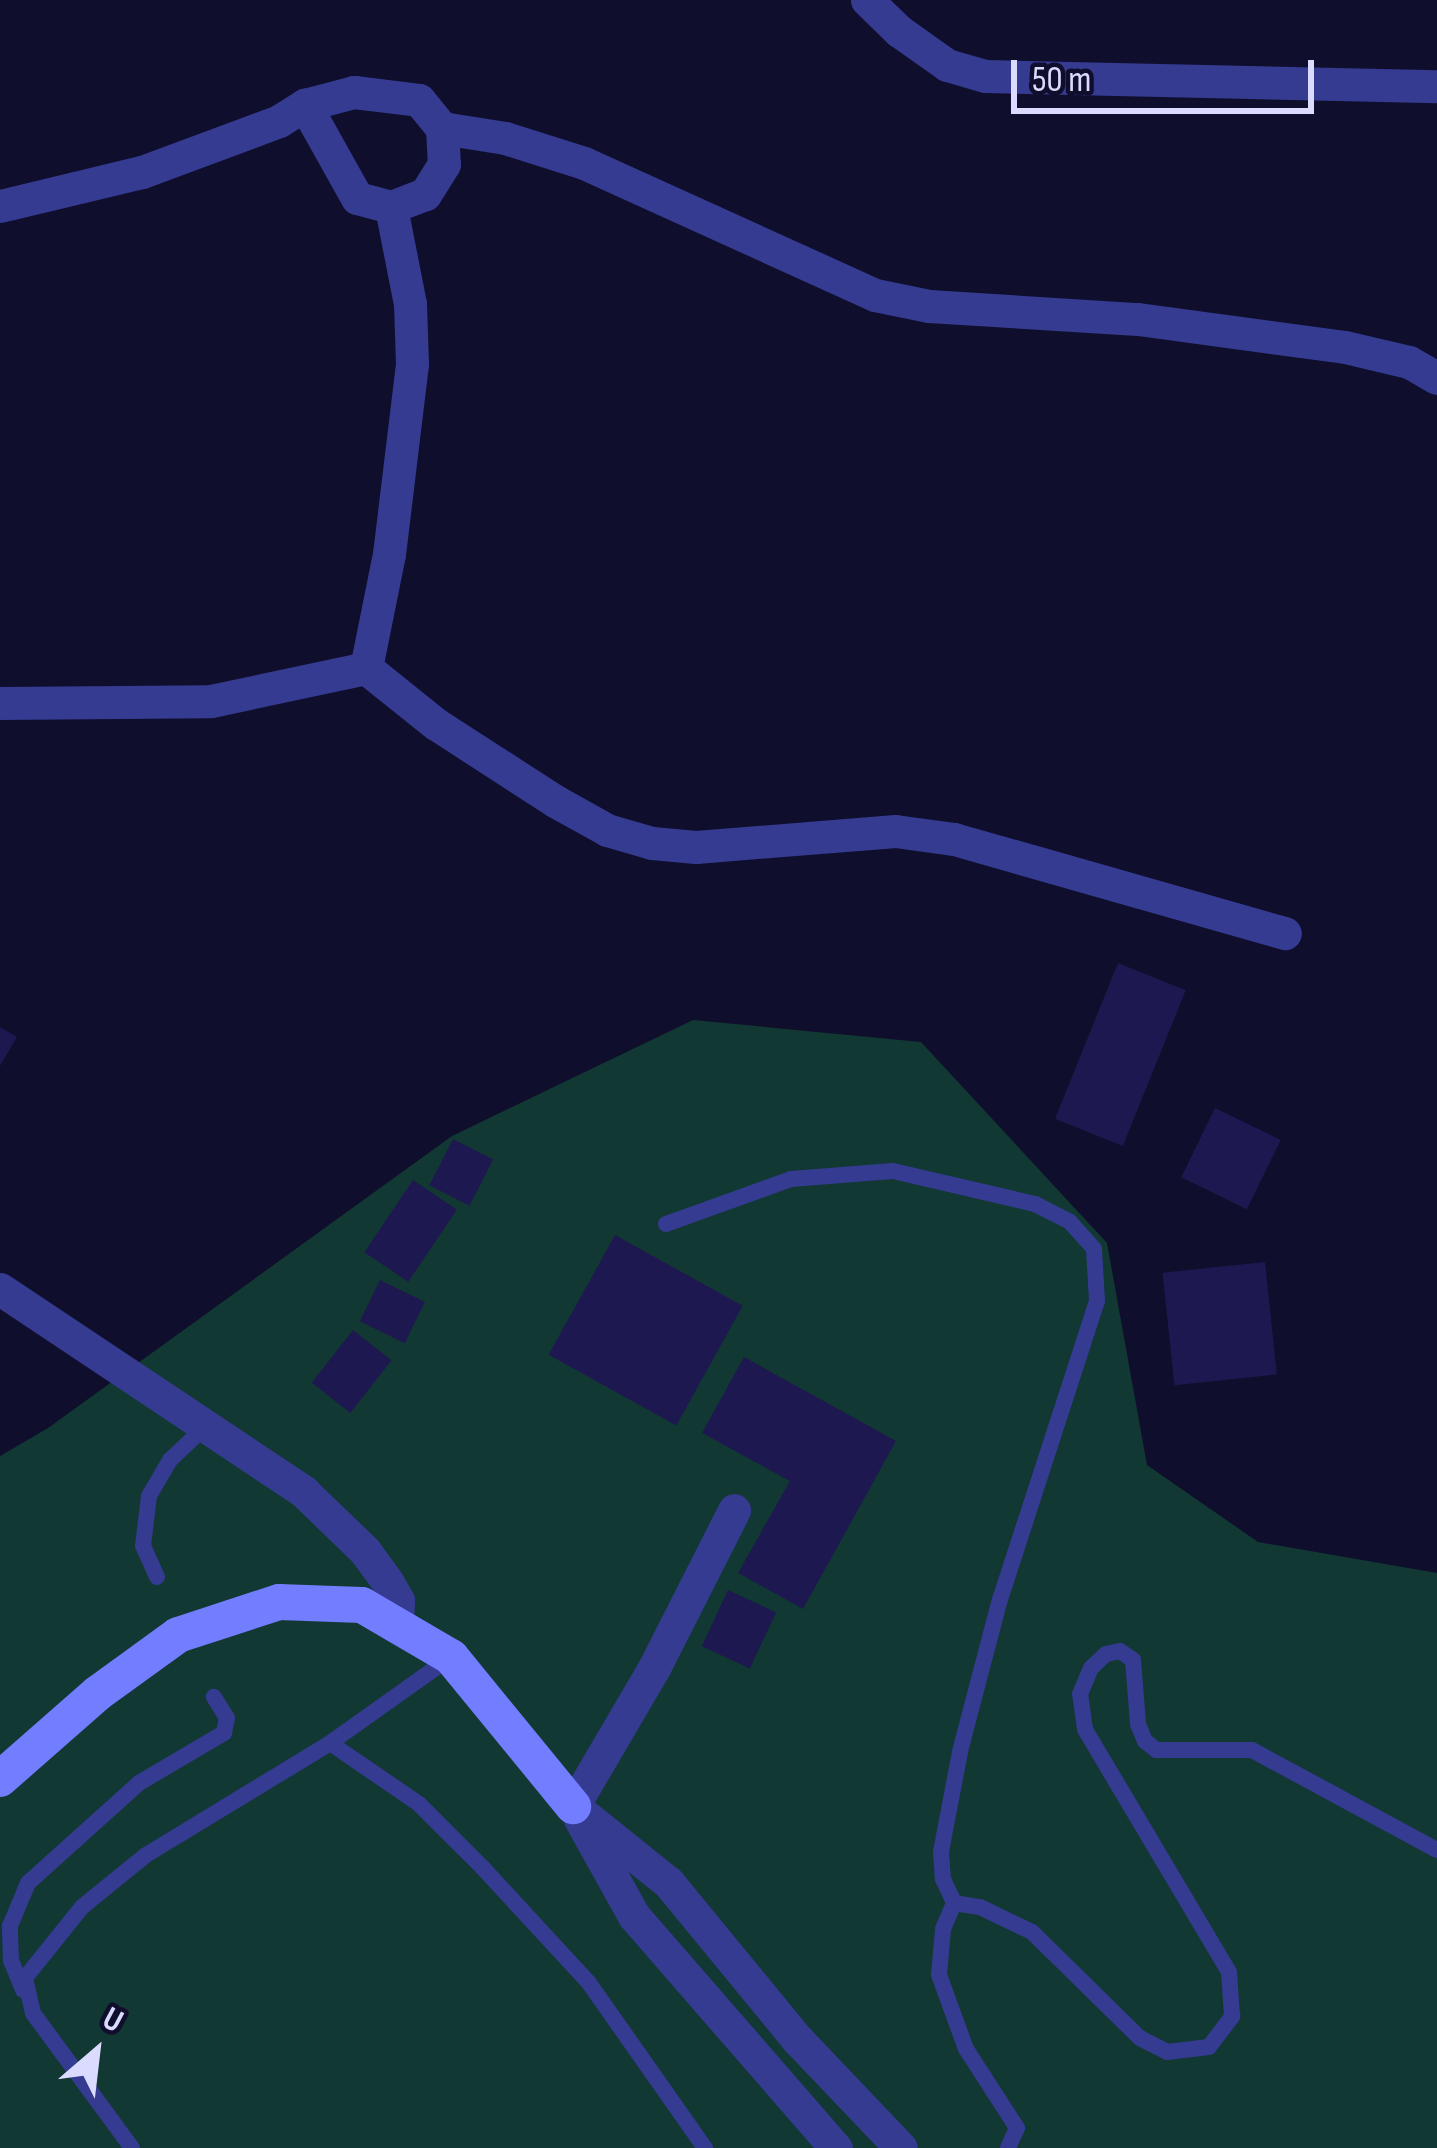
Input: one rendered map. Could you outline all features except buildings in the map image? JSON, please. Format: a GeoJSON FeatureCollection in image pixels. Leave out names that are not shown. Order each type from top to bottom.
{"type":"FeatureCollection","features":[{"type":"Feature","properties":{"kind":"street"},"geometry":{"type":"LineString","coordinates":[[867,0],[899,31],[947,65],[985,76],[1437,86]]}},
{"type":"Feature","properties":{"kind":"street"},"geometry":{"type":"LineString","coordinates":[[0,206],[142,172],[279,121],[305,105],[354,92],[384,91],[418,100],[442,128],[444,164],[425,194],[391,207],[357,198],[305,105]]}},
{"type":"Feature","properties":{"kind":"street"},"geometry":{"type":"LineString","coordinates":[[442,128],[505,138],[584,163],[874,295],[929,306],[1138,319],[1345,347],[1408,362],[1437,378]]}},
{"type":"Feature","properties":{"kind":"street"},"geometry":{"type":"LineString","coordinates":[[366,668],[388,554],[412,364],[410,304],[391,207]]}},
{"type":"Feature","properties":{"kind":"street"},"geometry":{"type":"LineString","coordinates":[[0,704],[211,701],[366,668]]}},
{"type":"Feature","properties":{"kind":"street"},"geometry":{"type":"LineString","coordinates":[[366,668],[436,724],[555,801],[607,830],[652,843],[696,847],[895,831],[954,839],[1285,933]]}},
{"type":"Feature","properties":{"kind":"street"},"geometry":{"type":"LineString","coordinates":[[0,1289],[304,1492],[365,1551],[398,1600],[397,1625]]}},
{"type":"Feature","properties":{"kind":"street"},"geometry":{"type":"LineString","coordinates":[[573,1806],[655,1668],[734,1510]]}},
{"type":"Feature","properties":{"kind":"street"},"geometry":{"type":"LineString","coordinates":[[0,1779],[98,1693],[178,1635],[279,1602],[362,1604],[451,1657],[573,1806],[634,1916],[836,2148]]}},
{"type":"Feature","properties":{"kind":"street"},"geometry":{"type":"LineString","coordinates":[[573,1806],[668,1882],[798,2040],[902,2148]]}},
{"type":"Feature","properties":{"kind":"lane"},"geometry":{"type":"LineString","coordinates":[[666,1224],[790,1179],[893,1171],[1035,1204],[1070,1222],[1094,1249],[1097,1301],[1000,1598],[960,1752],[941,1852],[943,1879],[954,1903],[943,1929],[939,1976],[966,2049],[1016,2128],[1008,2148]]}},
{"type":"Feature","properties":{"kind":"lane"},"geometry":{"type":"LineString","coordinates":[[157,1577],[143,1546],[148,1496],[170,1460],[206,1424]]}},
{"type":"Feature","properties":{"kind":"lane"},"geometry":{"type":"LineString","coordinates":[[954,1903],[980,1907],[1032,1932],[1140,2038],[1167,2052],[1209,2047],[1232,2016],[1229,1972],[1084,1729],[1079,1709],[1085,1676],[1114,1651],[1132,1660],[1138,1724],[1144,1741],[1156,1750],[1252,1750],[1437,1850]]}},
{"type":"Feature","properties":{"kind":"lane"},"geometry":{"type":"LineString","coordinates":[[33,2013],[25,1978],[82,1907],[146,1855],[330,1743],[451,1657]]}},
{"type":"Feature","properties":{"kind":"lane"},"geometry":{"type":"LineString","coordinates":[[132,2148],[33,2013],[11,1960],[10,1926],[28,1883],[139,1784],[224,1733],[227,1718],[214,1697]]}},
{"type":"Feature","properties":{"kind":"lane"},"geometry":{"type":"LineString","coordinates":[[330,1743],[419,1804],[514,1901],[589,1983],[705,2148]]}},
{"type":"Feature","properties":{"kind":"green space"},"geometry":{"type":"Polygon","coordinates":[[[693,1020],[921,1042],[1107,1243],[1147,1465],[1258,1542],[1437,1573],[1437,2148],[0,2148],[0,1456],[48,1428],[452,1136],[693,1020]]]}}]}
